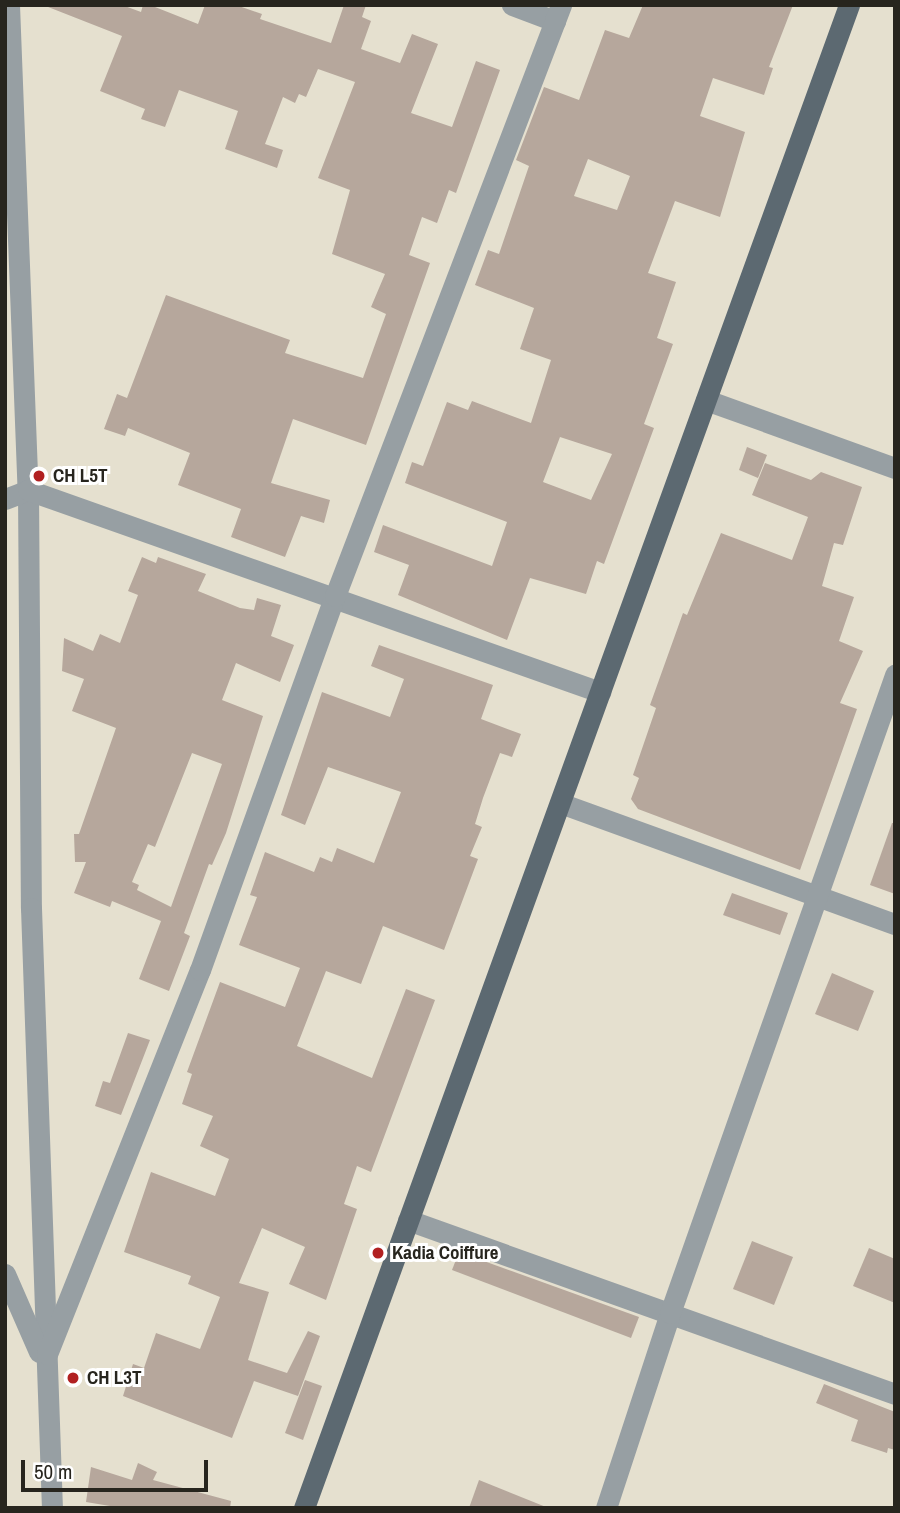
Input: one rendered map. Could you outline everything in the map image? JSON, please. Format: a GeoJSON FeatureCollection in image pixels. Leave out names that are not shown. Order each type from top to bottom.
{"type":"FeatureCollection","features":[{"type":"Feature","properties":{"kind":"main road"},"geometry":{"type":"LineString","coordinates":[[304,1508],[849,5]]}},
{"type":"Feature","properties":{"kind":"street"},"geometry":{"type":"LineString","coordinates":[[9,5],[28,490],[31,908],[44,1363],[52,1508]]}},
{"type":"Feature","properties":{"kind":"street"},"geometry":{"type":"LineString","coordinates":[[44,1363],[200,970],[335,596],[558,13],[512,5]]}},
{"type":"Feature","properties":{"kind":"street"},"geometry":{"type":"LineString","coordinates":[[706,400],[895,468]]}},
{"type":"Feature","properties":{"kind":"street"},"geometry":{"type":"LineString","coordinates":[[5,499],[28,490],[335,596],[600,692]]}},
{"type":"Feature","properties":{"kind":"street"},"geometry":{"type":"LineString","coordinates":[[606,1508],[670,1313],[895,675]]}},
{"type":"Feature","properties":{"kind":"street"},"geometry":{"type":"LineString","coordinates":[[560,803],[895,924]]}},
{"type":"Feature","properties":{"kind":"street"},"geometry":{"type":"LineString","coordinates":[[408,1220],[895,1394]]}},
{"type":"Feature","properties":{"kind":"street"},"geometry":{"type":"LineString","coordinates":[[5,1274],[44,1363]]}},
{"type":"Feature","properties":{"kind":"building"},"geometry":{"type":"Polygon","coordinates":[[[43,5],[122,5],[141,12],[143,5],[150,5],[198,24],[205,5],[236,5],[262,14],[260,19],[331,43],[344,5],[366,5],[362,17],[371,21],[361,49],[400,63],[412,34],[438,44],[411,113],[452,127],[476,61],[500,70],[456,193],[449,190],[437,223],[422,217],[409,255],[430,263],[366,445],[293,419],[271,483],[330,500],[324,523],[301,516],[285,557],[231,537],[241,509],[178,485],[190,453],[128,428],[125,436],[104,429],[117,394],[127,398],[166,295],[290,340],[285,353],[363,378],[386,314],[371,307],[385,274],[332,254],[350,190],[318,178],[355,82],[318,69],[306,97],[299,94],[295,103],[283,97],[265,144],[283,150],[277,168],[225,149],[238,111],[179,90],[165,127],[141,119],[145,109],[100,91],[122,36],[43,5]]]}},
{"type":"Feature","properties":{"kind":"building"},"geometry":{"type":"Polygon","coordinates":[[[643,5],[793,5],[769,67],[773,68],[764,95],[713,78],[700,116],[745,132],[720,217],[675,201],[648,273],[676,282],[657,338],[673,344],[644,424],[654,428],[604,564],[597,561],[586,594],[530,578],[507,640],[398,595],[409,565],[374,552],[383,525],[492,566],[507,522],[405,483],[412,462],[423,466],[447,402],[468,410],[472,401],[531,423],[551,360],[520,349],[534,308],[475,285],[488,250],[499,254],[529,166],[516,160],[544,87],[579,100],[605,30],[629,38],[643,5]],[[588,159],[574,196],[617,210],[630,176],[588,159]],[[560,437],[543,482],[591,500],[612,454],[560,437]]]}},
{"type":"Feature","properties":{"kind":"building"},"geometry":{"type":"Polygon","coordinates":[[[747,447],[767,455],[758,478],[739,470],[747,447]]]}},
{"type":"Feature","properties":{"kind":"building"},"geometry":{"type":"Polygon","coordinates":[[[765,463],[811,480],[821,472],[862,487],[843,545],[834,543],[822,586],[854,597],[839,641],[863,651],[840,703],[857,709],[800,870],[638,809],[631,799],[639,778],[633,775],[656,708],[650,705],[683,613],[687,615],[721,533],[792,560],[808,517],[752,495],[765,463]]]}},
{"type":"Feature","properties":{"kind":"building"},"geometry":{"type":"Polygon","coordinates":[[[142,557],[156,563],[158,557],[206,574],[198,591],[240,608],[254,610],[257,598],[281,605],[271,636],[294,645],[280,682],[236,663],[222,700],[263,716],[226,833],[212,865],[209,864],[184,933],[190,936],[169,991],[139,979],[161,921],[112,901],[110,907],[74,893],[86,862],[75,862],[74,834],[79,834],[116,728],[72,711],[84,679],[62,671],[64,638],[93,651],[100,634],[120,643],[138,595],[128,591],[142,557]],[[192,753],[155,847],[148,844],[132,882],[139,885],[137,890],[171,907],[222,764],[192,753]]]}},
{"type":"Feature","properties":{"kind":"building"},"geometry":{"type":"Polygon","coordinates":[[[379,645],[493,685],[481,719],[521,734],[512,757],[500,753],[483,798],[475,824],[482,827],[470,856],[478,859],[444,950],[383,926],[361,984],[326,971],[297,1046],[372,1078],[406,989],[435,1000],[371,1172],[357,1166],[344,1204],[357,1209],[326,1300],[289,1284],[305,1247],[262,1228],[239,1283],[269,1292],[248,1360],[287,1373],[308,1331],[320,1336],[298,1396],[254,1381],[232,1438],[123,1396],[133,1364],[144,1368],[156,1333],[200,1349],[220,1297],[188,1284],[191,1276],[124,1252],[151,1172],[215,1196],[229,1159],[200,1146],[213,1116],[182,1104],[192,1074],[187,1072],[220,982],[285,1007],[300,968],[239,945],[257,897],[250,895],[265,852],[314,872],[320,857],[332,862],[337,848],[374,863],[401,792],[328,767],[305,825],[281,815],[322,692],[390,717],[404,679],[371,666],[379,645]]]}},
{"type":"Feature","properties":{"kind":"building"},"geometry":{"type":"Polygon","coordinates":[[[892,823],[895,823],[895,894],[870,885],[892,823]]]}},
{"type":"Feature","properties":{"kind":"building"},"geometry":{"type":"Polygon","coordinates":[[[732,893],[788,913],[780,935],[723,915],[732,893]]]}},
{"type":"Feature","properties":{"kind":"building"},"geometry":{"type":"Polygon","coordinates":[[[832,973],[874,991],[858,1031],[815,1014],[832,973]]]}},
{"type":"Feature","properties":{"kind":"building"},"geometry":{"type":"Polygon","coordinates":[[[128,1033],[150,1040],[121,1115],[95,1106],[103,1081],[110,1083],[128,1033]]]}},
{"type":"Feature","properties":{"kind":"building"},"geometry":{"type":"Polygon","coordinates":[[[752,1241],[793,1257],[774,1305],[733,1289],[752,1241]]]}},
{"type":"Feature","properties":{"kind":"building"},"geometry":{"type":"Polygon","coordinates":[[[869,1248],[895,1259],[895,1303],[853,1286],[869,1248]]]}},
{"type":"Feature","properties":{"kind":"building"},"geometry":{"type":"Polygon","coordinates":[[[459,1252],[639,1317],[631,1338],[452,1270],[459,1252]]]}},
{"type":"Feature","properties":{"kind":"building"},"geometry":{"type":"Polygon","coordinates":[[[305,1380],[322,1386],[303,1440],[285,1433],[305,1380]]]}},
{"type":"Feature","properties":{"kind":"building"},"geometry":{"type":"Polygon","coordinates":[[[824,1384],[895,1412],[895,1450],[888,1448],[887,1453],[851,1441],[858,1420],[816,1403],[824,1384]]]}},
{"type":"Feature","properties":{"kind":"building"},"geometry":{"type":"Polygon","coordinates":[[[138,1463],[157,1472],[153,1480],[231,1501],[230,1508],[122,1508],[86,1502],[91,1467],[132,1480],[138,1463]]]}},
{"type":"Feature","properties":{"kind":"building"},"geometry":{"type":"Polygon","coordinates":[[[479,1480],[546,1507],[469,1508],[479,1480]]]}},
{"type":"Feature","properties":{"kind":"place","name":"CH L5T"},"geometry":{"type":"Point","coordinates":[39,476]}},
{"type":"Feature","properties":{"kind":"place","name":"Kadia Coiffure"},"geometry":{"type":"Point","coordinates":[378,1253]}},
{"type":"Feature","properties":{"kind":"place","name":"CH L3T"},"geometry":{"type":"Point","coordinates":[73,1378]}}]}
